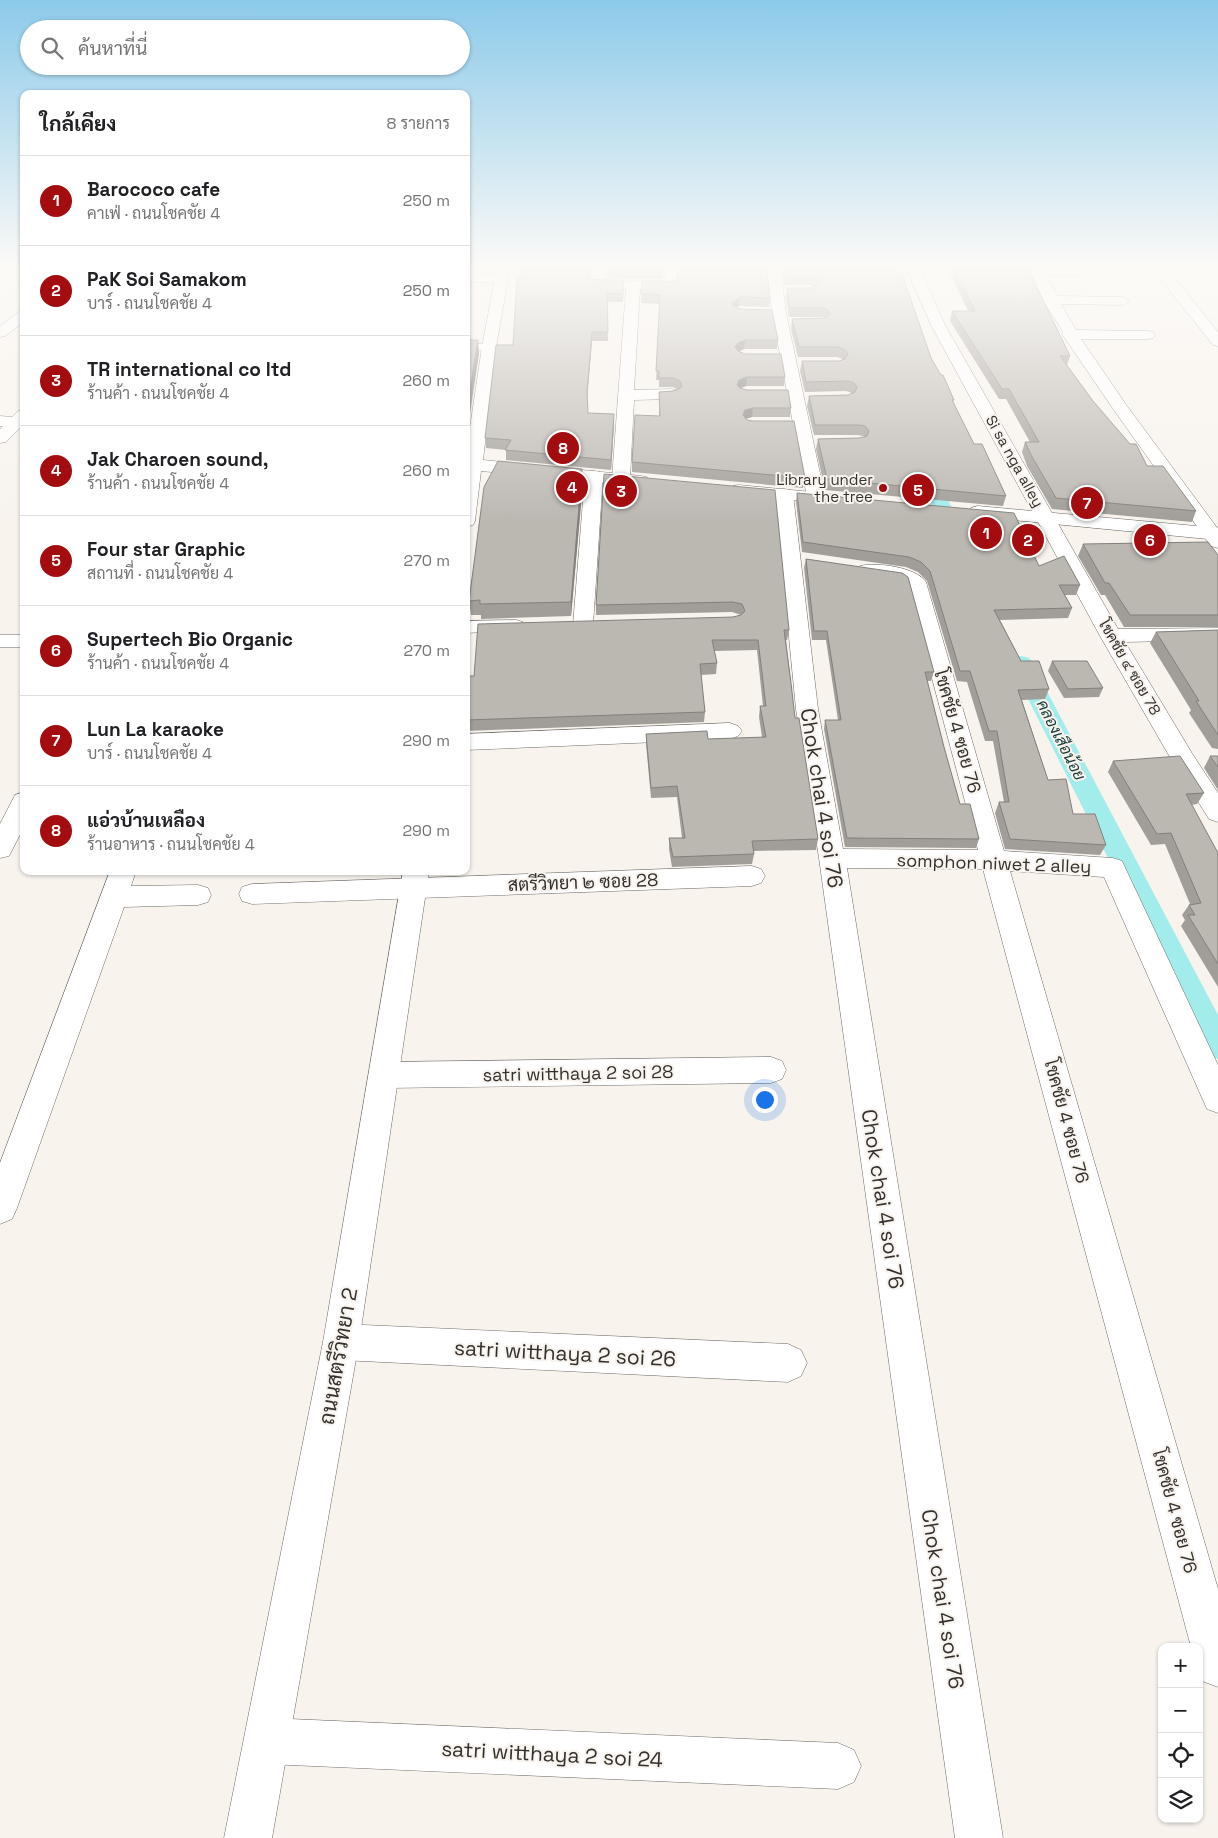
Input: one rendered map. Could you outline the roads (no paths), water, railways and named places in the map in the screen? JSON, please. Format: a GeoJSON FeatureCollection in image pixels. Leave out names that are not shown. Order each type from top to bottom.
{"type":"FeatureCollection","features":[{"type":"Feature","properties":{"kind":"street"},"geometry":{"type":"LineString","coordinates":[[488,351],[470,465],[659,482]]}},
{"type":"Feature","properties":{"kind":"street"},"geometry":{"type":"LineString","coordinates":[[621,479],[629,351]]}},
{"type":"Feature","properties":{"kind":"street"},"geometry":{"type":"LineString","coordinates":[[787,351],[802,424],[814,442],[816,497]]}},
{"type":"Feature","properties":{"kind":"street","name":"Si sa nga alley"},"geometry":{"type":"LineString","coordinates":[[953,351],[1047,518]]}},
{"type":"Feature","properties":{"kind":"street"},"geometry":{"type":"LineString","coordinates":[[1080,351],[1097,377],[1216,537]]}},
{"type":"Feature","properties":{"kind":"street"},"geometry":{"type":"LineString","coordinates":[[770,356],[808,364]]}},
{"type":"Feature","properties":{"kind":"street"},"geometry":{"type":"LineString","coordinates":[[775,393],[816,398]]}},
{"type":"Feature","properties":{"kind":"street"},"geometry":{"type":"LineString","coordinates":[[626,394],[672,394]]}},
{"type":"Feature","properties":{"kind":"street"},"geometry":{"type":"LineString","coordinates":[[0,438],[15,420]]}},
{"type":"Feature","properties":{"kind":"street"},"geometry":{"type":"LineString","coordinates":[[782,424],[802,424]]}},
{"type":"Feature","properties":{"kind":"street"},"geometry":{"type":"LineString","coordinates":[[583,625],[594,476]]}},
{"type":"Feature","properties":{"kind":"street"},"geometry":{"type":"LineString","coordinates":[[727,489],[852,500]]}},
{"type":"Feature","properties":{"kind":"street","name":"Chok chai 4 soi 76"},"geometry":{"type":"LineString","coordinates":[[784,494],[800,560],[807,709],[832,858],[979,1838]]}},
{"type":"Feature","properties":{"kind":"street"},"geometry":{"type":"LineString","coordinates":[[964,511],[1047,518],[1216,537]]}},
{"type":"Feature","properties":{"kind":"street","name":"โชคชัย ๔ ซอย 78"},"geometry":{"type":"LineString","coordinates":[[1047,518],[1111,636],[1183,759],[1218,813]]}},
{"type":"Feature","properties":{"kind":"street","name":"โชคชัย 4 ซอย 76"},"geometry":{"type":"LineString","coordinates":[[852,568],[906,575],[913,578],[916,582],[1218,1665]]}},
{"type":"Feature","properties":{"kind":"street"},"geometry":{"type":"LineString","coordinates":[[470,627],[534,626]]}},
{"type":"Feature","properties":{"kind":"street"},"geometry":{"type":"LineString","coordinates":[[1111,636],[1218,634]]}},
{"type":"Feature","properties":{"kind":"street"},"geometry":{"type":"LineString","coordinates":[[0,641],[20,641]]}},
{"type":"Feature","properties":{"kind":"street"},"geometry":{"type":"LineString","coordinates":[[470,742],[730,731]]}},
{"type":"Feature","properties":{"kind":"street"},"geometry":{"type":"LineString","coordinates":[[1183,759],[1209,758]]}},
{"type":"Feature","properties":{"kind":"street"},"geometry":{"type":"LineString","coordinates":[[0,849],[20,808]]}},
{"type":"Feature","properties":{"kind":"street","name":"somphon niwet 2 alley"},"geometry":{"type":"LineString","coordinates":[[832,858],[995,860],[1113,868],[1218,1099]]}},
{"type":"Feature","properties":{"kind":"street","name":"สตรีวิทยา ๒ ซอย 28"},"geometry":{"type":"LineString","coordinates":[[252,894],[415,880],[752,876]]}},
{"type":"Feature","properties":{"kind":"street","name":"ถนนสตรีวิทยา 2"},"geometry":{"type":"LineString","coordinates":[[248,1838],[342,1342],[415,880]]}},
{"type":"Feature","properties":{"kind":"street"},"geometry":{"type":"LineString","coordinates":[[0,1208],[118,884],[198,896]]}},
{"type":"Feature","properties":{"kind":"street","name":"satri witthaya 2 soi 28"},"geometry":{"type":"LineString","coordinates":[[385,1075],[771,1070]]}},
{"type":"Feature","properties":{"kind":"street","name":"satri witthaya 2 soi 26"},"geometry":{"type":"LineString","coordinates":[[342,1342],[788,1363]]}},
{"type":"Feature","properties":{"kind":"street","name":"satri witthaya 2 soi 24"},"geometry":{"type":"LineString","coordinates":[[267,1741],[838,1766]]}},
{"type":"Feature","properties":{"kind":"waterway","name":"คลองเสือน้อย"},"geometry":{"type":"LineString","coordinates":[[921,465],[959,541]]}},
{"type":"Feature","properties":{"kind":"waterway","name":"คลองเสือน้อย"},"geometry":{"type":"LineString","coordinates":[[1021,663],[1218,1046]]}},
{"type":"Feature","properties":{"kind":"place","name":"แอ่วบ้านเหลือง"},"geometry":{"type":"Point","coordinates":[563,448]}},
{"type":"Feature","properties":{"kind":"place","name":"Jak Charoen sound,"},"geometry":{"type":"Point","coordinates":[572,487]}},
{"type":"Feature","properties":{"kind":"place","name":"Library under the tree"},"geometry":{"type":"Point","coordinates":[883,488]}},
{"type":"Feature","properties":{"kind":"place","name":"Four star Graphic"},"geometry":{"type":"Point","coordinates":[918,490]}},
{"type":"Feature","properties":{"kind":"place","name":"TR international co ltd"},"geometry":{"type":"Point","coordinates":[621,491]}},
{"type":"Feature","properties":{"kind":"place","name":"Lun La karaoke"},"geometry":{"type":"Point","coordinates":[1087,503]}},
{"type":"Feature","properties":{"kind":"place","name":"Barococo cafe"},"geometry":{"type":"Point","coordinates":[986,533]}},
{"type":"Feature","properties":{"kind":"place","name":"PaK Soi Samakom"},"geometry":{"type":"Point","coordinates":[1028,540]}},
{"type":"Feature","properties":{"kind":"place","name":"Supertech Bio Organic"},"geometry":{"type":"Point","coordinates":[1150,540]}}]}
